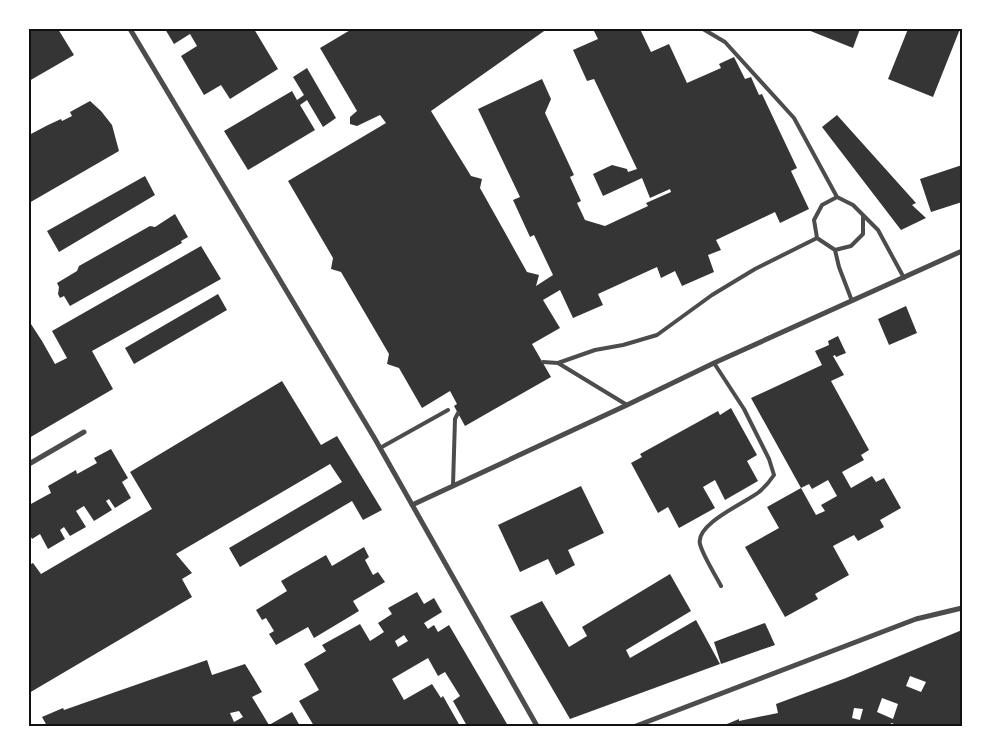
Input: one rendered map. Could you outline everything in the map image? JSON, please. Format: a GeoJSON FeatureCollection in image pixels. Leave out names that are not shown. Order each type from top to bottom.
{"type":"FeatureCollection","features":[{"type":"Feature","properties":{"kind":"street"},"geometry":{"type":"LineString","coordinates":[[130,29],[380,448],[537,726]]}},
{"type":"Feature","properties":{"kind":"street"},"geometry":{"type":"LineString","coordinates":[[412,504],[628,406],[714,363],[962,251]]}},
{"type":"Feature","properties":{"kind":"street"},"geometry":{"type":"LineString","coordinates":[[29,464],[84,432]]}},
{"type":"Feature","properties":{"kind":"street"},"geometry":{"type":"LineString","coordinates":[[636,726],[916,618],[962,608]]}},
{"type":"Feature","properties":{"kind":"lane"},"geometry":{"type":"LineString","coordinates":[[703,29],[725,42],[794,118],[837,197],[853,205],[878,230],[904,278]]}},
{"type":"Feature","properties":{"kind":"lane"},"geometry":{"type":"LineString","coordinates":[[837,197],[822,205],[814,220],[817,238],[835,250],[839,267],[852,301]]}},
{"type":"Feature","properties":{"kind":"lane"},"geometry":{"type":"LineString","coordinates":[[835,250],[852,246],[863,234],[863,217]]}},
{"type":"Feature","properties":{"kind":"lane"},"geometry":{"type":"LineString","coordinates":[[543,362],[558,363],[595,350],[624,345],[657,335],[712,295],[755,269],[817,238]]}},
{"type":"Feature","properties":{"kind":"lane"},"geometry":{"type":"LineString","coordinates":[[558,363],[628,406]]}},
{"type":"Feature","properties":{"kind":"lane"},"geometry":{"type":"LineString","coordinates":[[714,363],[744,408],[769,459],[774,474],[770,481],[758,492],[710,524],[701,533],[700,543],[721,586]]}},
{"type":"Feature","properties":{"kind":"lane"},"geometry":{"type":"LineString","coordinates":[[380,448],[448,410]]}},
{"type":"Feature","properties":{"kind":"lane"},"geometry":{"type":"LineString","coordinates":[[453,485],[454,419],[458,413]]}},
{"type":"Feature","properties":{"kind":"building"},"geometry":{"type":"Polygon","coordinates":[[[29,29],[58,29],[74,55],[29,81],[29,29]]]}},
{"type":"Feature","properties":{"kind":"building"},"geometry":{"type":"Polygon","coordinates":[[[165,29],[254,29],[278,69],[230,99],[221,85],[204,95],[181,56],[197,46],[190,34],[174,44],[165,29]]]}},
{"type":"Feature","properties":{"kind":"building"},"geometry":{"type":"Polygon","coordinates":[[[352,29],[547,29],[431,111],[471,176],[482,179],[480,188],[527,272],[539,275],[536,286],[553,275],[534,235],[530,237],[513,200],[520,197],[478,109],[542,79],[551,99],[545,113],[574,175],[570,177],[581,201],[577,203],[585,220],[605,226],[648,206],[646,203],[671,192],[670,189],[650,198],[642,178],[603,196],[593,174],[612,165],[627,169],[628,172],[637,169],[594,79],[587,81],[573,50],[598,39],[593,29],[640,29],[651,52],[669,44],[687,83],[721,68],[719,64],[734,57],[745,79],[751,77],[759,95],[762,94],[797,168],[791,171],[809,209],[780,223],[775,212],[716,240],[721,250],[708,255],[714,272],[682,286],[675,271],[661,278],[657,267],[598,294],[603,305],[573,318],[560,290],[543,300],[560,328],[532,344],[551,377],[465,426],[454,406],[457,404],[450,391],[422,408],[399,368],[387,364],[389,354],[341,272],[331,269],[333,258],[288,181],[386,123],[380,115],[357,126],[350,124],[350,117],[357,111],[320,48],[352,29]]]}},
{"type":"Feature","properties":{"kind":"building"},"geometry":{"type":"Polygon","coordinates":[[[809,29],[860,29],[853,48],[809,29]]]}},
{"type":"Feature","properties":{"kind":"building"},"geometry":{"type":"Polygon","coordinates":[[[908,29],[960,29],[933,97],[888,79],[908,29]]]}},
{"type":"Feature","properties":{"kind":"building"},"geometry":{"type":"Polygon","coordinates":[[[307,68],[336,118],[323,127],[307,100],[300,105],[315,130],[248,170],[224,131],[292,91],[297,100],[304,95],[293,77],[307,68]]]}},
{"type":"Feature","properties":{"kind":"building"},"geometry":{"type":"Polygon","coordinates":[[[90,101],[112,125],[119,151],[29,203],[29,135],[61,119],[62,121],[72,116],[70,112],[90,101]]]}},
{"type":"Feature","properties":{"kind":"building"},"geometry":{"type":"Polygon","coordinates":[[[837,115],[916,203],[912,205],[926,218],[901,230],[822,127],[837,115]]]}},
{"type":"Feature","properties":{"kind":"building"},"geometry":{"type":"Polygon","coordinates":[[[962,165],[962,202],[931,212],[920,179],[962,165]]]}},
{"type":"Feature","properties":{"kind":"building"},"geometry":{"type":"Polygon","coordinates":[[[145,176],[155,195],[59,252],[47,231],[145,176]]]}},
{"type":"Feature","properties":{"kind":"building"},"geometry":{"type":"Polygon","coordinates":[[[175,214],[188,237],[181,241],[182,243],[70,306],[64,296],[60,298],[57,283],[77,271],[79,266],[150,226],[155,227],[175,214]]]}},
{"type":"Feature","properties":{"kind":"building"},"geometry":{"type":"Polygon","coordinates":[[[201,246],[221,279],[92,351],[113,389],[29,438],[29,321],[55,364],[67,358],[52,331],[201,246]]]}},
{"type":"Feature","properties":{"kind":"building"},"geometry":{"type":"Polygon","coordinates":[[[218,294],[227,310],[134,364],[125,348],[218,294]]]}},
{"type":"Feature","properties":{"kind":"building"},"geometry":{"type":"Polygon","coordinates":[[[906,306],[917,333],[889,345],[878,319],[906,306]]]}},
{"type":"Feature","properties":{"kind":"building"},"geometry":{"type":"Polygon","coordinates":[[[838,336],[846,353],[836,357],[835,355],[833,356],[844,375],[831,381],[869,450],[861,455],[864,460],[842,472],[851,488],[872,476],[876,482],[884,478],[901,508],[880,520],[884,527],[858,541],[854,535],[833,546],[849,575],[815,594],[818,599],[785,617],[745,547],[779,528],[767,507],[801,488],[751,398],[822,365],[815,351],[829,345],[828,341],[838,336]],[[828,480],[812,489],[809,484],[801,488],[816,515],[825,511],[821,505],[837,496],[828,480]]]}},
{"type":"Feature","properties":{"kind":"building"},"geometry":{"type":"Polygon","coordinates":[[[282,381],[321,445],[337,436],[382,510],[363,520],[352,501],[240,567],[229,548],[342,482],[330,464],[176,554],[192,573],[182,579],[192,597],[29,693],[29,565],[33,563],[41,574],[152,509],[130,472],[282,381]]]}},
{"type":"Feature","properties":{"kind":"building"},"geometry":{"type":"Polygon","coordinates":[[[731,408],[757,455],[747,461],[758,481],[725,500],[715,480],[703,487],[715,508],[679,528],[668,507],[658,513],[631,463],[642,457],[640,454],[718,411],[720,415],[731,408]]]}},
{"type":"Feature","properties":{"kind":"building"},"geometry":{"type":"Polygon","coordinates":[[[111,449],[128,478],[122,482],[131,498],[115,508],[109,499],[106,501],[112,510],[94,521],[84,506],[79,509],[76,511],[86,527],[70,536],[64,527],[60,530],[65,539],[48,549],[40,534],[32,539],[29,533],[29,505],[51,493],[48,486],[76,470],[77,474],[97,463],[94,458],[111,449]]]}},
{"type":"Feature","properties":{"kind":"building"},"geometry":{"type":"Polygon","coordinates":[[[581,486],[604,533],[568,550],[575,565],[556,575],[548,559],[520,572],[498,525],[581,486]]]}},
{"type":"Feature","properties":{"kind":"building"},"geometry":{"type":"Polygon","coordinates":[[[364,547],[369,557],[365,560],[373,575],[378,572],[385,582],[353,601],[359,611],[314,638],[308,627],[276,645],[269,634],[274,631],[266,618],[262,620],[256,610],[287,591],[281,581],[326,555],[332,566],[364,547]]]}},
{"type":"Feature","properties":{"kind":"building"},"geometry":{"type":"Polygon","coordinates":[[[670,574],[691,611],[626,650],[630,658],[696,620],[720,664],[570,719],[510,616],[542,601],[569,647],[587,636],[582,627],[670,574]]]}},
{"type":"Feature","properties":{"kind":"building"},"geometry":{"type":"Polygon","coordinates":[[[417,592],[424,604],[434,598],[442,612],[424,623],[428,629],[434,625],[438,632],[449,625],[507,724],[502,726],[467,726],[453,701],[460,696],[445,672],[438,676],[428,658],[392,679],[404,700],[432,684],[441,698],[443,696],[460,726],[314,726],[299,701],[319,690],[304,664],[326,651],[322,645],[360,624],[370,641],[384,632],[378,623],[392,614],[388,608],[417,592]],[[404,635],[395,641],[398,647],[408,641],[404,635]]]}},
{"type":"Feature","properties":{"kind":"building"},"geometry":{"type":"Polygon","coordinates":[[[765,623],[775,645],[721,664],[714,642],[765,623]]]}},
{"type":"Feature","properties":{"kind":"building"},"geometry":{"type":"Polygon","coordinates":[[[962,630],[962,726],[901,726],[891,723],[890,726],[722,726],[739,719],[739,721],[778,713],[776,704],[846,678],[962,630]],[[910,676],[906,686],[921,692],[926,682],[910,676]],[[882,698],[877,712],[893,719],[898,704],[882,698]],[[854,708],[852,718],[860,720],[863,709],[854,708]]]}},
{"type":"Feature","properties":{"kind":"building"},"geometry":{"type":"Polygon","coordinates":[[[207,660],[212,675],[245,664],[262,692],[252,697],[269,725],[292,712],[300,726],[47,726],[42,717],[63,708],[64,710],[207,660]],[[239,711],[230,713],[234,722],[243,717],[239,711]]]}}]}
